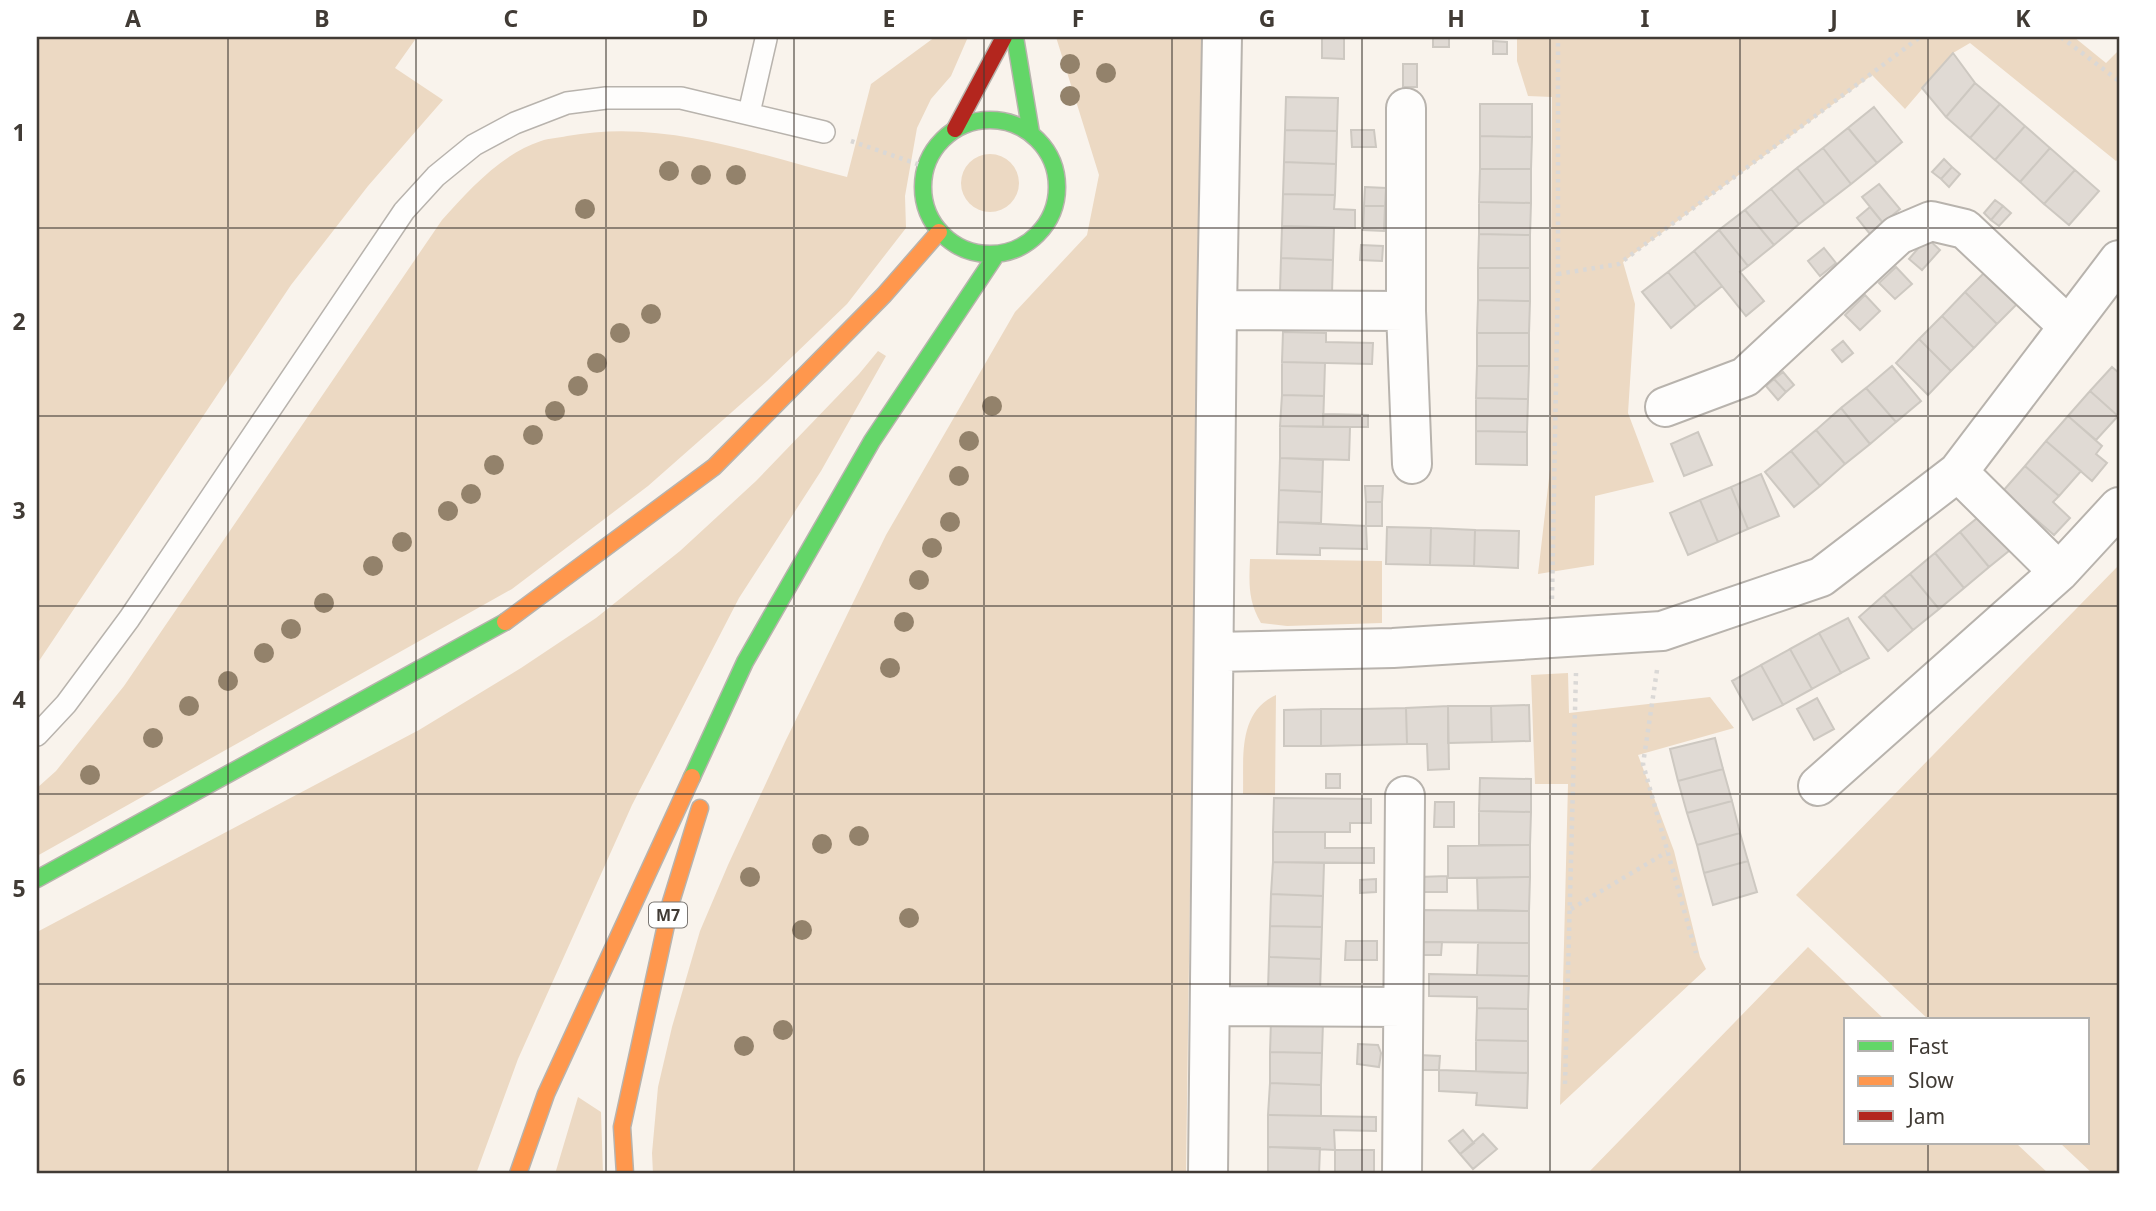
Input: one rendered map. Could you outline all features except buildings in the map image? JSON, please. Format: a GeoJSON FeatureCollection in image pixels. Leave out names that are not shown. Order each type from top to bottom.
{"type":"FeatureCollection","features":[{"type":"Feature","properties":{"kind":"main road"},"geometry":{"type":"LineString","coordinates":[[955,129],[1004,37]]}},
{"type":"Feature","properties":{"kind":"main road"},"geometry":{"type":"LineString","coordinates":[[1015,37],[1031,133]]}},
{"type":"Feature","properties":{"kind":"main road"},"geometry":{"type":"LineString","coordinates":[[994,119],[1014,123],[1031,133],[1045,148],[1055,166],[1058,186],[1056,206],[1047,225],[1034,240],[1016,250],[996,255],[980,254],[965,250],[939,232],[927,212],[923,189],[926,167],[932,152],[955,129],[974,121],[994,119]]}},
{"type":"Feature","properties":{"kind":"main road"},"geometry":{"type":"LineString","coordinates":[[37,879],[498,627],[714,467],[884,295],[939,232]]}},
{"type":"Feature","properties":{"kind":"main road"},"geometry":{"type":"LineString","coordinates":[[518,1174],[546,1094],[745,662],[872,441],[996,255]]}},
{"type":"Feature","properties":{"kind":"main road","name":"M7"},"geometry":{"type":"LineString","coordinates":[[625,1174],[622,1127],[671,902],[745,662]]}},
{"type":"Feature","properties":{"kind":"street"},"geometry":{"type":"LineString","coordinates":[[1208,1174],[1222,37]]}},
{"type":"Feature","properties":{"kind":"street"},"geometry":{"type":"LineString","coordinates":[[1406,107],[1406,312],[1412,464]]}},
{"type":"Feature","properties":{"kind":"street"},"geometry":{"type":"LineString","coordinates":[[1665,407],[1745,377],[1898,235],[1931,221],[1965,229],[2068,326]]}},
{"type":"Feature","properties":{"kind":"street"},"geometry":{"type":"LineString","coordinates":[[1215,652],[1393,648],[1662,631],[1821,577],[1958,472],[2119,260]]}},
{"type":"Feature","properties":{"kind":"street"},"geometry":{"type":"LineString","coordinates":[[1217,310],[1406,312]]}},
{"type":"Feature","properties":{"kind":"street"},"geometry":{"type":"LineString","coordinates":[[1958,472],[2059,572]]}},
{"type":"Feature","properties":{"kind":"street"},"geometry":{"type":"LineString","coordinates":[[1818,786],[2059,572],[2119,507]]}},
{"type":"Feature","properties":{"kind":"street"},"geometry":{"type":"LineString","coordinates":[[1402,1174],[1405,796]]}},
{"type":"Feature","properties":{"kind":"street"},"geometry":{"type":"LineString","coordinates":[[1210,1006],[1403,1007]]}},
{"type":"Feature","properties":{"kind":"lane"},"geometry":{"type":"LineString","coordinates":[[748,113],[766,39]]}},
{"type":"Feature","properties":{"kind":"lane"},"geometry":{"type":"LineString","coordinates":[[37,735],[66,704],[129,619],[404,211],[436,176],[474,145],[515,123],[567,103],[606,98],[681,98],[824,132]]}},
{"type":"Feature","properties":{"kind":"path"},"geometry":{"type":"LineString","coordinates":[[1558,37],[1558,274],[1570,910],[1565,1084]]}},
{"type":"Feature","properties":{"kind":"path"},"geometry":{"type":"LineString","coordinates":[[1558,274],[1619,264],[1920,37]]}},
{"type":"Feature","properties":{"kind":"path"},"geometry":{"type":"LineString","coordinates":[[2061,37],[2119,81]]}},
{"type":"Feature","properties":{"kind":"path"},"geometry":{"type":"LineString","coordinates":[[824,132],[926,167]]}},
{"type":"Feature","properties":{"kind":"path"},"geometry":{"type":"LineString","coordinates":[[1662,631],[1643,764],[1696,953]]}},
{"type":"Feature","properties":{"kind":"path"},"geometry":{"type":"LineString","coordinates":[[1570,910],[1667,852]]}},
{"type":"Feature","properties":{"kind":"shaded area"},"geometry":{"type":"Polygon","coordinates":[[[37,37],[417,37],[395,68],[443,100],[368,186],[291,285],[37,664],[37,37]]]}},
{"type":"Feature","properties":{"kind":"shaded area"},"geometry":{"type":"Polygon","coordinates":[[[935,37],[968,37],[951,76],[931,99],[917,128],[905,196],[906,228],[847,304],[767,381],[648,486],[512,589],[37,856],[37,788],[56,771],[124,686],[442,220],[487,174],[512,155],[544,140],[603,132],[639,132],[708,141],[847,177],[871,84],[935,37]]]}},
{"type":"Feature","properties":{"kind":"shaded area"},"geometry":{"type":"Polygon","coordinates":[[[1056,37],[1202,37],[1186,1174],[653,1174],[652,1153],[658,1087],[672,1027],[700,931],[728,865],[886,535],[1015,312],[1087,235],[1099,175],[1056,37]]]}},
{"type":"Feature","properties":{"kind":"shaded area"},"geometry":{"type":"Polygon","coordinates":[[[1517,37],[2074,37],[2106,63],[2119,50],[2119,158],[2116,161],[1970,43],[1953,53],[1905,109],[1872,75],[1623,262],[1635,304],[1628,413],[1654,482],[1595,496],[1594,565],[1538,574],[1550,470],[1552,97],[1528,96],[1517,61],[1517,37]]]}},
{"type":"Feature","properties":{"kind":"shaded area"},"geometry":{"type":"Polygon","coordinates":[[[990,154],[1001,156],[1014,167],[1019,183],[1017,194],[1006,207],[990,212],[979,210],[966,199],[961,183],[963,172],[974,159],[990,154]]]}},
{"type":"Feature","properties":{"kind":"shaded area"},"geometry":{"type":"Polygon","coordinates":[[[878,351],[886,356],[821,471],[739,598],[632,805],[518,1059],[476,1174],[37,1174],[37,932],[419,730],[521,668],[596,618],[680,551],[756,481],[878,351]]]}},
{"type":"Feature","properties":{"kind":"shaded area"},"geometry":{"type":"Polygon","coordinates":[[[1250,559],[1382,561],[1382,623],[1287,626],[1261,623],[1252,600],[1250,559]]]}},
{"type":"Feature","properties":{"kind":"shaded area"},"geometry":{"type":"Polygon","coordinates":[[[2119,565],[2119,1174],[2093,1174],[2061,1144],[2090,1144],[2090,1018],[1927,1018],[1796,895],[2119,565]]]}},
{"type":"Feature","properties":{"kind":"shaded area"},"geometry":{"type":"Polygon","coordinates":[[[1568,673],[1569,713],[1710,697],[1734,728],[1638,755],[1674,851],[1700,957],[1706,969],[1560,1105],[1568,784],[1535,784],[1531,675],[1568,673]]]}},
{"type":"Feature","properties":{"kind":"shaded area"},"geometry":{"type":"Polygon","coordinates":[[[1276,695],[1275,795],[1243,794],[1245,738],[1249,725],[1263,703],[1276,695]]]}},
{"type":"Feature","properties":{"kind":"shaded area"},"geometry":{"type":"Polygon","coordinates":[[[1808,947],[1883,1018],[1844,1018],[1844,1144],[2017,1144],[2049,1174],[1587,1174],[1808,947]]]}},
{"type":"Feature","properties":{"kind":"shaded area"},"geometry":{"type":"Polygon","coordinates":[[[578,1097],[601,1112],[603,1174],[555,1174],[578,1097]]]}},
{"type":"Feature","properties":{"kind":"traffic: fast"},"geometry":{"type":"LineString","coordinates":[[1015,37],[1031,133]]}},
{"type":"Feature","properties":{"kind":"traffic: fast"},"geometry":{"type":"LineString","coordinates":[[990,120],[1016,125],[1038,139],[1052,161],[1057,187],[1052,213],[1038,235],[1016,249],[990,254],[964,249],[942,235],[928,213],[923,187],[928,161],[942,139],[964,125],[990,120]]}},
{"type":"Feature","properties":{"kind":"traffic: fast"},"geometry":{"type":"LineString","coordinates":[[692,777],[745,662],[872,441],[996,255]]}},
{"type":"Feature","properties":{"kind":"traffic: fast"},"geometry":{"type":"LineString","coordinates":[[37,879],[505,622]]}},
{"type":"Feature","properties":{"kind":"traffic: slow"},"geometry":{"type":"LineString","coordinates":[[505,622],[714,467],[884,295],[939,232]]}},
{"type":"Feature","properties":{"kind":"traffic: slow"},"geometry":{"type":"LineString","coordinates":[[518,1174],[546,1094],[692,777]]}},
{"type":"Feature","properties":{"kind":"traffic: slow"},"geometry":{"type":"LineString","coordinates":[[625,1174],[622,1127],[671,902],[700,808]]}},
{"type":"Feature","properties":{"kind":"traffic: jam"},"geometry":{"type":"LineString","coordinates":[[955,129],[1004,37]]}}]}
